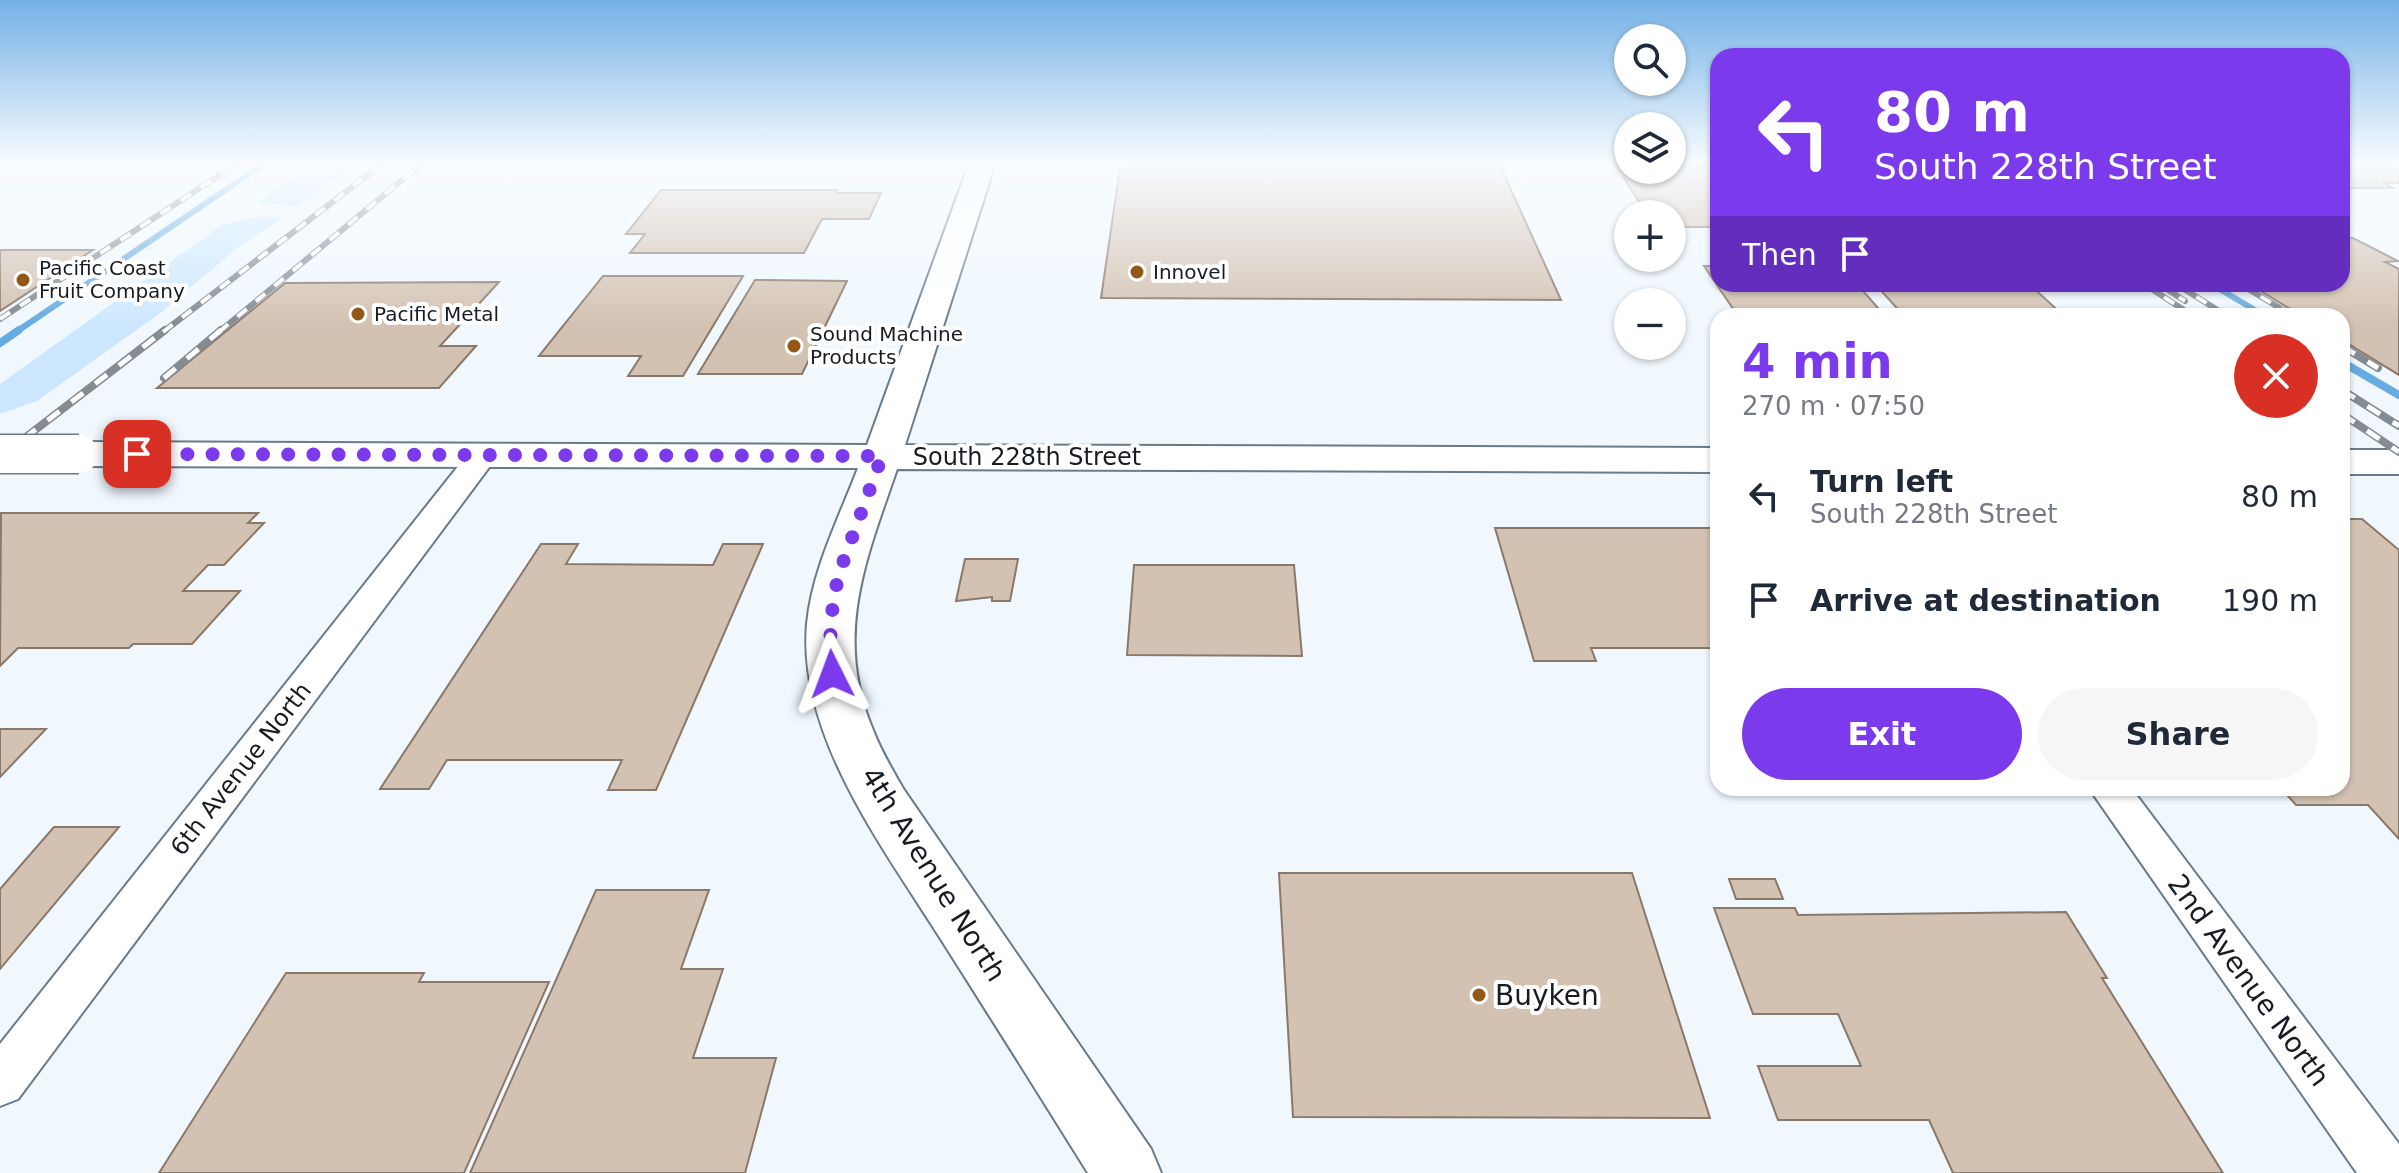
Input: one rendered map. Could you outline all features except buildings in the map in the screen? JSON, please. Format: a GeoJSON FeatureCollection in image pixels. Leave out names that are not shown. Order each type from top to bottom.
{"type":"FeatureCollection","features":[{"type":"Feature","properties":{"kind":"main road","name":"4th Avenue North"},"geometry":{"type":"LineString","coordinates":[[964,216],[838,576],[830,624],[832,674],[847,729],[883,802],[1127,1173]]}},
{"type":"Feature","properties":{"kind":"main road","name":"South 228th Street"},"geometry":{"type":"LineString","coordinates":[[0,454],[1710,460]]}},
{"type":"Feature","properties":{"kind":"main road"},"geometry":{"type":"LineString","coordinates":[[2350,462],[2391,462]]}},
{"type":"Feature","properties":{"kind":"street","name":"6th Avenue North"},"geometry":{"type":"LineString","coordinates":[[0,1083],[482,456]]}},
{"type":"Feature","properties":{"kind":"street","name":"2nd Avenue North"},"geometry":{"type":"LineString","coordinates":[[2115,796],[2388,1173]]}},
{"type":"Feature","properties":{"kind":"shaded area"},"geometry":{"type":"Polygon","coordinates":[[[254,217],[284,217],[240,246],[159,314],[37,401],[0,414],[0,384],[222,225],[254,217]]]}},
{"type":"Feature","properties":{"kind":"waterway"},"geometry":{"type":"LineString","coordinates":[[16,332],[187,216]]}},
{"type":"Feature","properties":{"kind":"waterway"},"geometry":{"type":"LineString","coordinates":[[2224,292],[2252,308]]}},
{"type":"Feature","properties":{"kind":"waterway"},"geometry":{"type":"LineString","coordinates":[[0,343],[19,330]]}},
{"type":"Feature","properties":{"kind":"waterway"},"geometry":{"type":"LineString","coordinates":[[2350,367],[2399,395]]}},
{"type":"Feature","properties":{"kind":"railway"},"geometry":{"type":"LineString","coordinates":[[0,319],[158,216]]}},
{"type":"Feature","properties":{"kind":"railway"},"geometry":{"type":"LineString","coordinates":[[163,332],[315,216]]}},
{"type":"Feature","properties":{"kind":"railway"},"geometry":{"type":"LineString","coordinates":[[219,332],[359,216]]}},
{"type":"Feature","properties":{"kind":"railway"},"geometry":{"type":"LineString","coordinates":[[2156,292],[2181,308]]}},
{"type":"Feature","properties":{"kind":"railway"},"geometry":{"type":"LineString","coordinates":[[2171,292],[2185,301]]}},
{"type":"Feature","properties":{"kind":"railway"},"geometry":{"type":"LineString","coordinates":[[2189,292],[2214,308]]}},
{"type":"Feature","properties":{"kind":"railway"},"geometry":{"type":"LineString","coordinates":[[2253,292],[2280,308]]}},
{"type":"Feature","properties":{"kind":"railway"},"geometry":{"type":"LineString","coordinates":[[0,457],[165,330]]}},
{"type":"Feature","properties":{"kind":"railway"},"geometry":{"type":"LineString","coordinates":[[164,378],[221,330]]}},
{"type":"Feature","properties":{"kind":"railway"},"geometry":{"type":"LineString","coordinates":[[2350,351],[2378,368]]}},
{"type":"Feature","properties":{"kind":"railway"},"geometry":{"type":"LineString","coordinates":[[2350,395],[2399,426]]}},
{"type":"Feature","properties":{"kind":"railway"},"geometry":{"type":"LineString","coordinates":[[2350,419],[2399,452]]}},
{"type":"Feature","properties":{"kind":"place","name":"Innovel"},"geometry":{"type":"Point","coordinates":[1137,272]}},
{"type":"Feature","properties":{"kind":"place","name":"Pacific Coast Fruit Company"},"geometry":{"type":"Point","coordinates":[23,280]}},
{"type":"Feature","properties":{"kind":"place","name":"Pacific Metal"},"geometry":{"type":"Point","coordinates":[358,314]}},
{"type":"Feature","properties":{"kind":"place","name":"Sound Machine Products"},"geometry":{"type":"Point","coordinates":[794,346]}},
{"type":"Feature","properties":{"kind":"place","name":"Buyken"},"geometry":{"type":"Point","coordinates":[1479,995]}},
{"type":"Feature","properties":{"kind":"route"},"geometry":{"type":"LineString","coordinates":[[137,454],[882,456],[838,576],[830,624],[832,674]]}}]}
